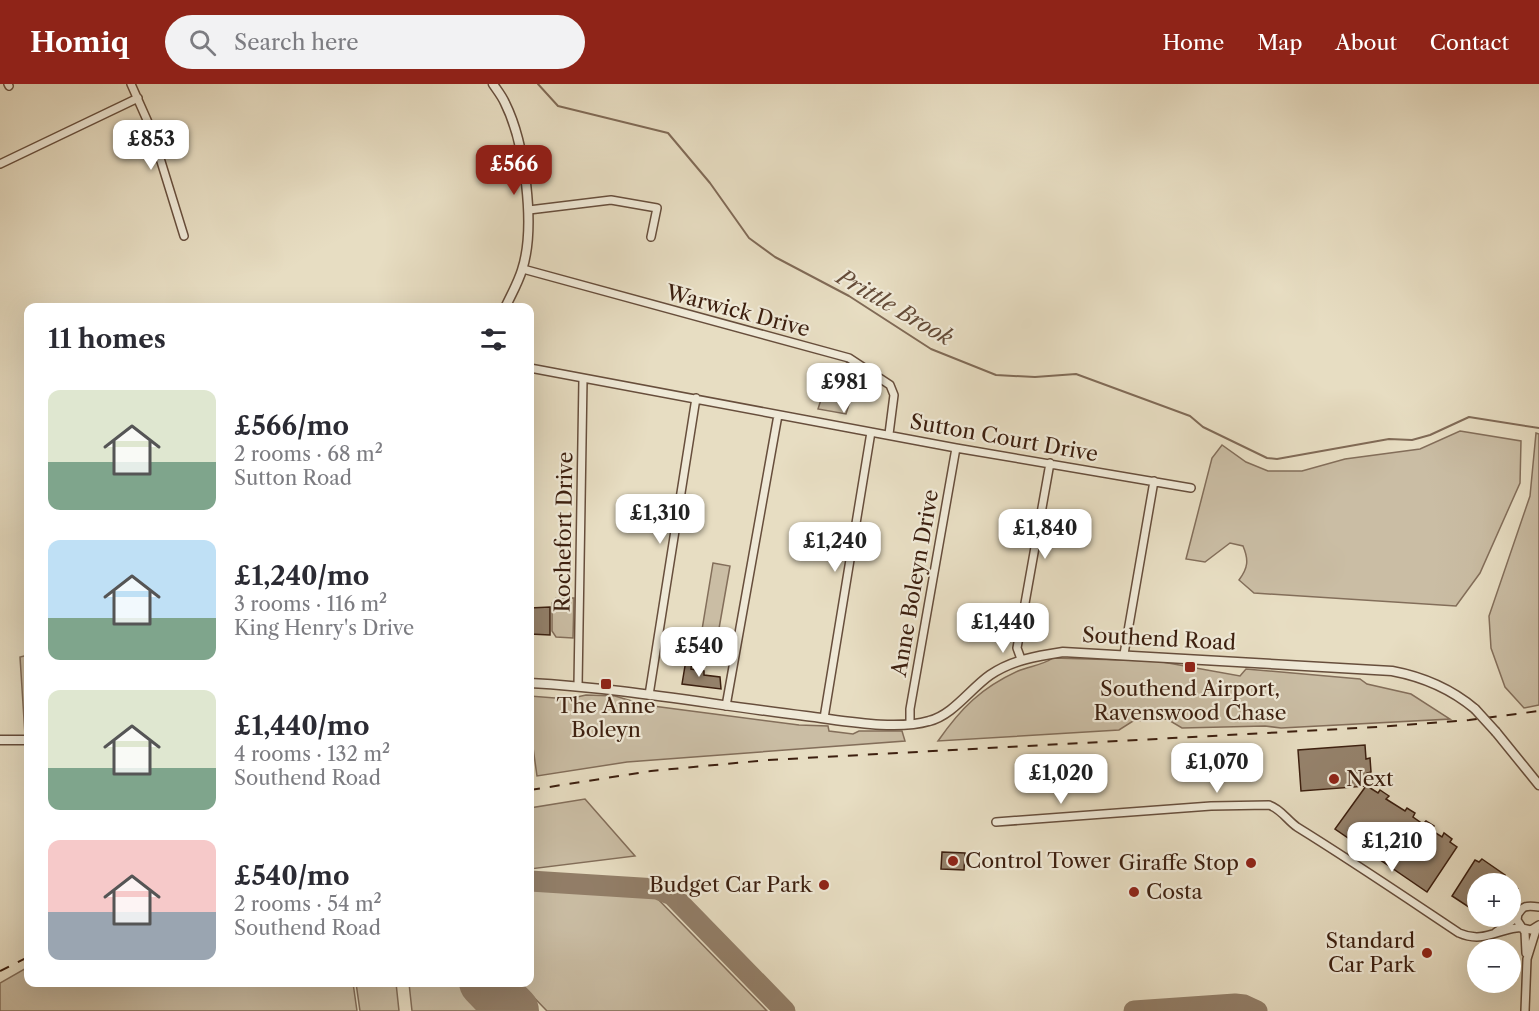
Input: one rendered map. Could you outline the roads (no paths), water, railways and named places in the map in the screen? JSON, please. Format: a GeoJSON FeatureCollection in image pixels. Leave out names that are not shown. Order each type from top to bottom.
{"type":"FeatureCollection","features":[{"type":"Feature","properties":{"kind":"street"},"geometry":{"type":"LineString","coordinates":[[131,84],[152,129],[184,236]]}},
{"type":"Feature","properties":{"kind":"street"},"geometry":{"type":"LineString","coordinates":[[493,84],[505,102],[515,132],[529,210],[529,237],[523,269],[507,303]]}},
{"type":"Feature","properties":{"kind":"street"},"geometry":{"type":"LineString","coordinates":[[0,164],[138,98]]}},
{"type":"Feature","properties":{"kind":"street"},"geometry":{"type":"LineString","coordinates":[[529,210],[611,200],[632,202],[657,208],[651,237]]}},
{"type":"Feature","properties":{"kind":"street","name":"Warwick Drive"},"geometry":{"type":"LineString","coordinates":[[523,269],[849,358],[890,386],[894,395],[889,434]]}},
{"type":"Feature","properties":{"kind":"street","name":"Sutton Court Drive"},"geometry":{"type":"LineString","coordinates":[[534,369],[956,448],[1191,488]]}},
{"type":"Feature","properties":{"kind":"street","name":"Rochefort Drive"},"geometry":{"type":"LineString","coordinates":[[578,686],[583,379]]}},
{"type":"Feature","properties":{"kind":"street"},"geometry":{"type":"LineString","coordinates":[[649,695],[696,398]]}},
{"type":"Feature","properties":{"kind":"street"},"geometry":{"type":"LineString","coordinates":[[726,706],[778,415]]}},
{"type":"Feature","properties":{"kind":"street"},"geometry":{"type":"LineString","coordinates":[[824,718],[871,432]]}},
{"type":"Feature","properties":{"kind":"street","name":"Anne Boleyn Drive"},"geometry":{"type":"LineString","coordinates":[[910,724],[910,709],[956,448]]}},
{"type":"Feature","properties":{"kind":"street"},"geometry":{"type":"LineString","coordinates":[[1021,659],[1017,648],[1050,463]]}},
{"type":"Feature","properties":{"kind":"street"},"geometry":{"type":"LineString","coordinates":[[1124,654],[1154,482]]}},
{"type":"Feature","properties":{"kind":"street","name":"Southend Road"},"geometry":{"type":"LineString","coordinates":[[534,683],[578,686],[824,718],[884,724],[910,724],[928,722],[943,716],[991,674],[1021,659],[1063,652],[1392,671],[1428,680],[1459,696],[1475,709],[1496,732],[1539,785]]}},
{"type":"Feature","properties":{"kind":"street"},"geometry":{"type":"LineString","coordinates":[[0,740],[24,740]]}},
{"type":"Feature","properties":{"kind":"street"},"geometry":{"type":"LineString","coordinates":[[996,822],[1259,804],[1275,807],[1291,823],[1334,848],[1459,933],[1474,938],[1504,933],[1514,928],[1531,930],[1538,925]]}},
{"type":"Feature","properties":{"kind":"street"},"geometry":{"type":"LineString","coordinates":[[1521,910],[1526,906],[1537,908]]}},
{"type":"Feature","properties":{"kind":"street"},"geometry":{"type":"LineString","coordinates":[[1521,925],[1527,959],[1525,1011]]}},
{"type":"Feature","properties":{"kind":"street"},"geometry":{"type":"LineString","coordinates":[[1527,959],[1538,925]]}},
{"type":"Feature","properties":{"kind":"street"},"geometry":{"type":"LineString","coordinates":[[1491,935],[1503,927]]}},
{"type":"Feature","properties":{"kind":"street"},"geometry":{"type":"LineString","coordinates":[[1504,933],[1516,935],[1525,945]]}},
{"type":"Feature","properties":{"kind":"waterway","name":"Prittle Brook"},"geometry":{"type":"LineString","coordinates":[[538,84],[558,106],[668,133],[710,183],[749,238],[775,257],[849,296],[931,349],[996,375],[1035,377],[1076,374],[1190,416],[1203,427],[1267,458],[1277,459],[1389,439],[1412,440],[1430,435],[1469,417],[1539,428]]}},
{"type":"Feature","properties":{"kind":"railway"},"geometry":{"type":"LineString","coordinates":[[534,789],[651,771],[768,760],[1377,727],[1469,720],[1539,711]]}},
{"type":"Feature","properties":{"kind":"railway"},"geometry":{"type":"LineString","coordinates":[[0,971],[24,959]]}},
{"type":"Feature","properties":{"kind":"place","name":"Southend Airport, Ravenswood Chase"},"geometry":{"type":"Point","coordinates":[1190,667]}},
{"type":"Feature","properties":{"kind":"place","name":"The Anne Boleyn"},"geometry":{"type":"Point","coordinates":[606,684]}},
{"type":"Feature","properties":{"kind":"place","name":"Next"},"geometry":{"type":"Point","coordinates":[1334,779]}},
{"type":"Feature","properties":{"kind":"place","name":"Control Tower"},"geometry":{"type":"Point","coordinates":[953,861]}},
{"type":"Feature","properties":{"kind":"place","name":"Giraffe Stop"},"geometry":{"type":"Point","coordinates":[1251,863]}},
{"type":"Feature","properties":{"kind":"place","name":"Budget Car Park"},"geometry":{"type":"Point","coordinates":[824,885]}},
{"type":"Feature","properties":{"kind":"place","name":"Costa"},"geometry":{"type":"Point","coordinates":[1134,892]}},
{"type":"Feature","properties":{"kind":"place","name":"Standard Car Park"},"geometry":{"type":"Point","coordinates":[1427,953]}}]}
